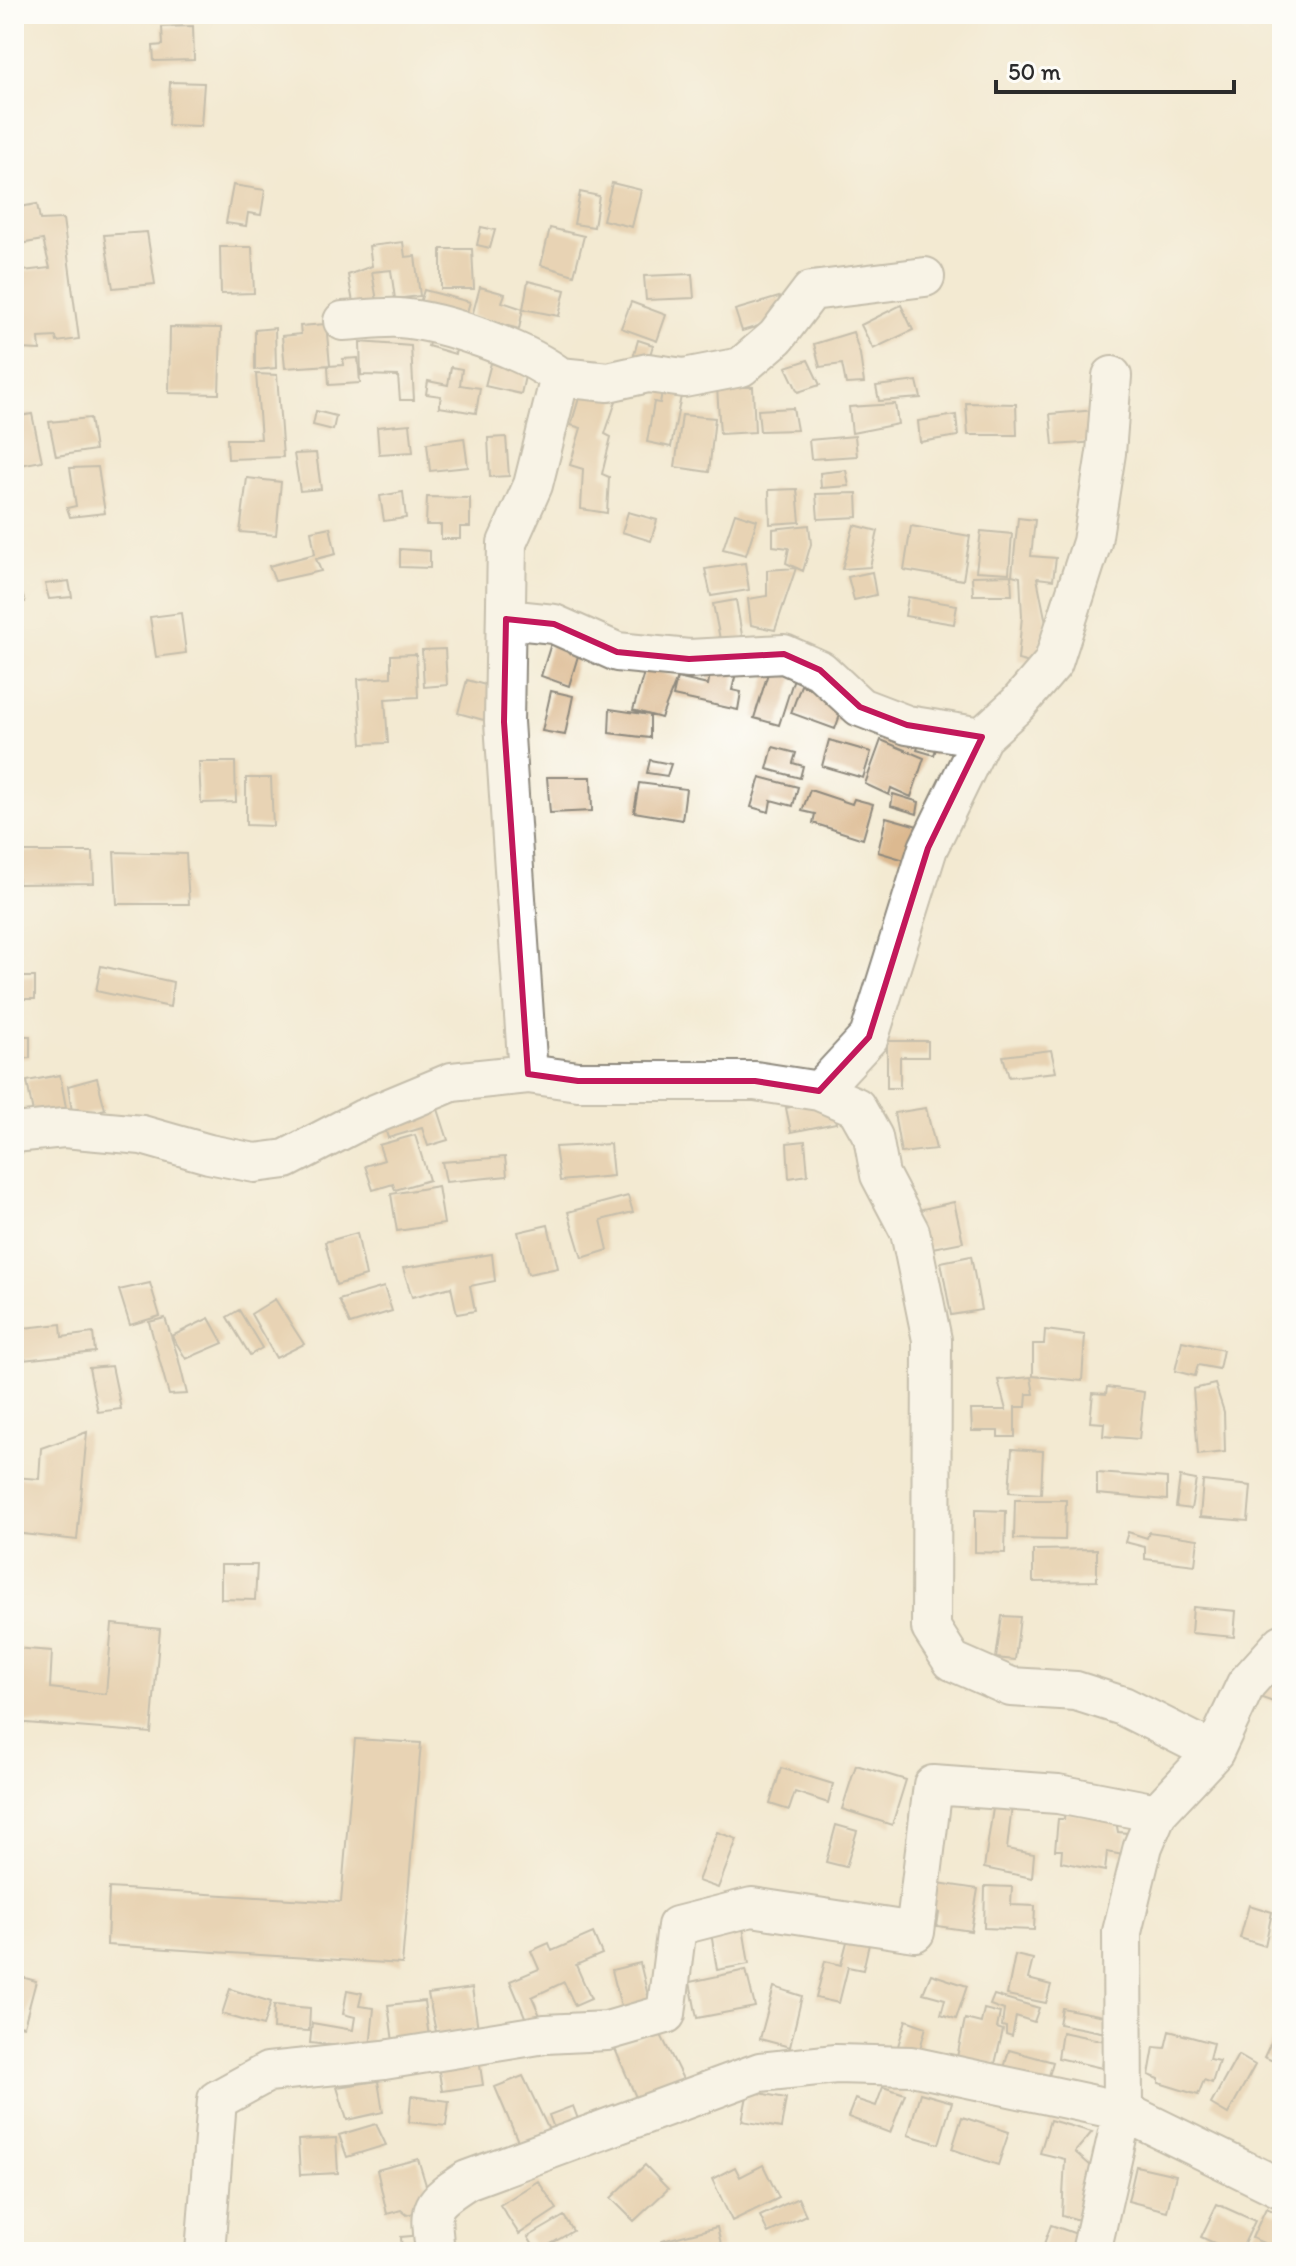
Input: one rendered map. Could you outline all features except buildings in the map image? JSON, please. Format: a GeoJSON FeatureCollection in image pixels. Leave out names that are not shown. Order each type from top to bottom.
{"type":"FeatureCollection","features":[{"type":"Feature","properties":{"kind":"street"},"geometry":{"type":"LineString","coordinates":[[343,321],[401,318],[478,337],[540,361],[560,377],[608,382],[648,373],[684,378],[741,367],[776,337],[811,291],[925,277]]}},
{"type":"Feature","properties":{"kind":"street"},"geometry":{"type":"LineString","coordinates":[[819,1091],[869,1037],[928,848],[982,737],[1018,704],[1053,663],[1092,542],[1106,453],[1112,376]]}},
{"type":"Feature","properties":{"kind":"street"},"geometry":{"type":"LineString","coordinates":[[528,1074],[504,722],[507,543],[533,485],[560,377]]}},
{"type":"Feature","properties":{"kind":"street"},"geometry":{"type":"LineString","coordinates":[[506,619],[554,624],[617,652],[689,659],[784,654],[820,670],[860,707],[907,725],[982,737]]}},
{"type":"Feature","properties":{"kind":"street"},"geometry":{"type":"LineString","coordinates":[[14,1133],[64,1128],[142,1135],[255,1163],[286,1159],[363,1119],[452,1082],[528,1074],[578,1081],[755,1081],[819,1091],[856,1107],[873,1137],[880,1175],[910,1232],[932,1340],[931,1628],[952,1661],[1011,1687],[1076,1691],[1123,1706],[1214,1752]]}},
{"type":"Feature","properties":{"kind":"street"},"geometry":{"type":"LineString","coordinates":[[1091,2252],[1123,2111],[1122,1932],[1143,1846],[1157,1813],[1214,1752],[1246,1684],[1282,1644]]}},
{"type":"Feature","properties":{"kind":"street"},"geometry":{"type":"LineString","coordinates":[[205,2252],[217,2100],[268,2072],[384,2060],[545,2034],[607,2031],[666,2014],[677,1926],[752,1907],[915,1932],[933,1785],[1058,1794],[1157,1813]]}},
{"type":"Feature","properties":{"kind":"street"},"geometry":{"type":"LineString","coordinates":[[435,2252],[431,2221],[438,2198],[467,2180],[760,2072],[836,2064],[911,2066],[1123,2111],[1282,2189]]}},
{"type":"Feature","properties":{"kind":"highlighted area"},"geometry":{"type":"Polygon","coordinates":[[[506,619],[554,624],[617,652],[689,659],[784,654],[820,670],[860,707],[907,725],[982,737],[928,848],[869,1037],[819,1091],[755,1081],[578,1081],[528,1074],[504,722],[506,619]]]}}]}
